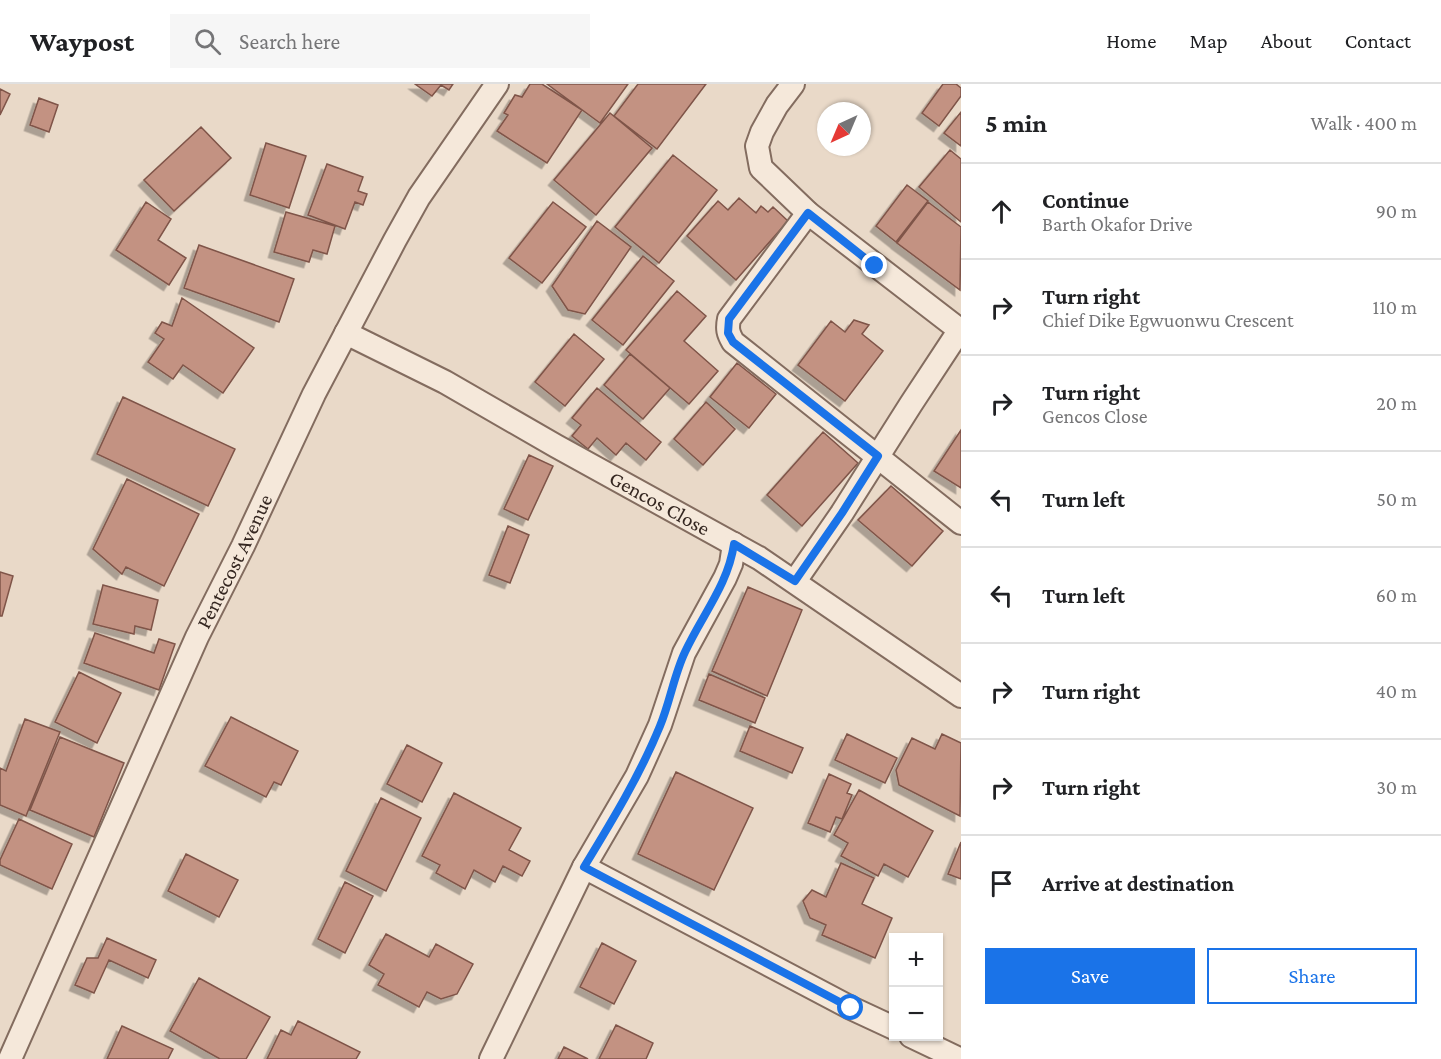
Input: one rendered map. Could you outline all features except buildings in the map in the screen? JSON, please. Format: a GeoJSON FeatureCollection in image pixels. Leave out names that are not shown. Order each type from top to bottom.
{"type":"FeatureCollection","features":[{"type":"Feature","properties":{"kind":"street","name":"Pentecost Avenue"},"geometry":{"type":"LineString","coordinates":[[10,1059],[197,637],[243,546],[314,394],[419,197],[497,84]]}},
{"type":"Feature","properties":{"kind":"street"},"geometry":{"type":"LineString","coordinates":[[794,84],[777,105],[762,132],[757,146],[761,168],[808,213],[960,330],[842,513],[795,581]]}},
{"type":"Feature","properties":{"kind":"street"},"geometry":{"type":"LineString","coordinates":[[808,213],[729,319],[728,333],[733,342],[961,523]]}},
{"type":"Feature","properties":{"kind":"street","name":"Gencos Close"},"geometry":{"type":"LineString","coordinates":[[346,333],[445,382],[566,452],[734,544],[795,581],[961,696]]}},
{"type":"Feature","properties":{"kind":"street"},"geometry":{"type":"LineString","coordinates":[[491,1059],[584,867],[637,776],[660,724],[684,653],[731,564],[734,544]]}},
{"type":"Feature","properties":{"kind":"street"},"geometry":{"type":"LineString","coordinates":[[584,867],[840,1003],[889,1026]]}},
{"type":"Feature","properties":{"kind":"street"},"geometry":{"type":"LineString","coordinates":[[921,1041],[959,1059]]}},
{"type":"Feature","properties":{"kind":"route"},"geometry":{"type":"LineString","coordinates":[[851,1008],[584,867],[637,776],[660,724],[684,653],[718,594],[731,564],[734,544],[795,581],[878,456],[733,342],[728,333],[729,319],[808,213],[875,266]]}}]}
